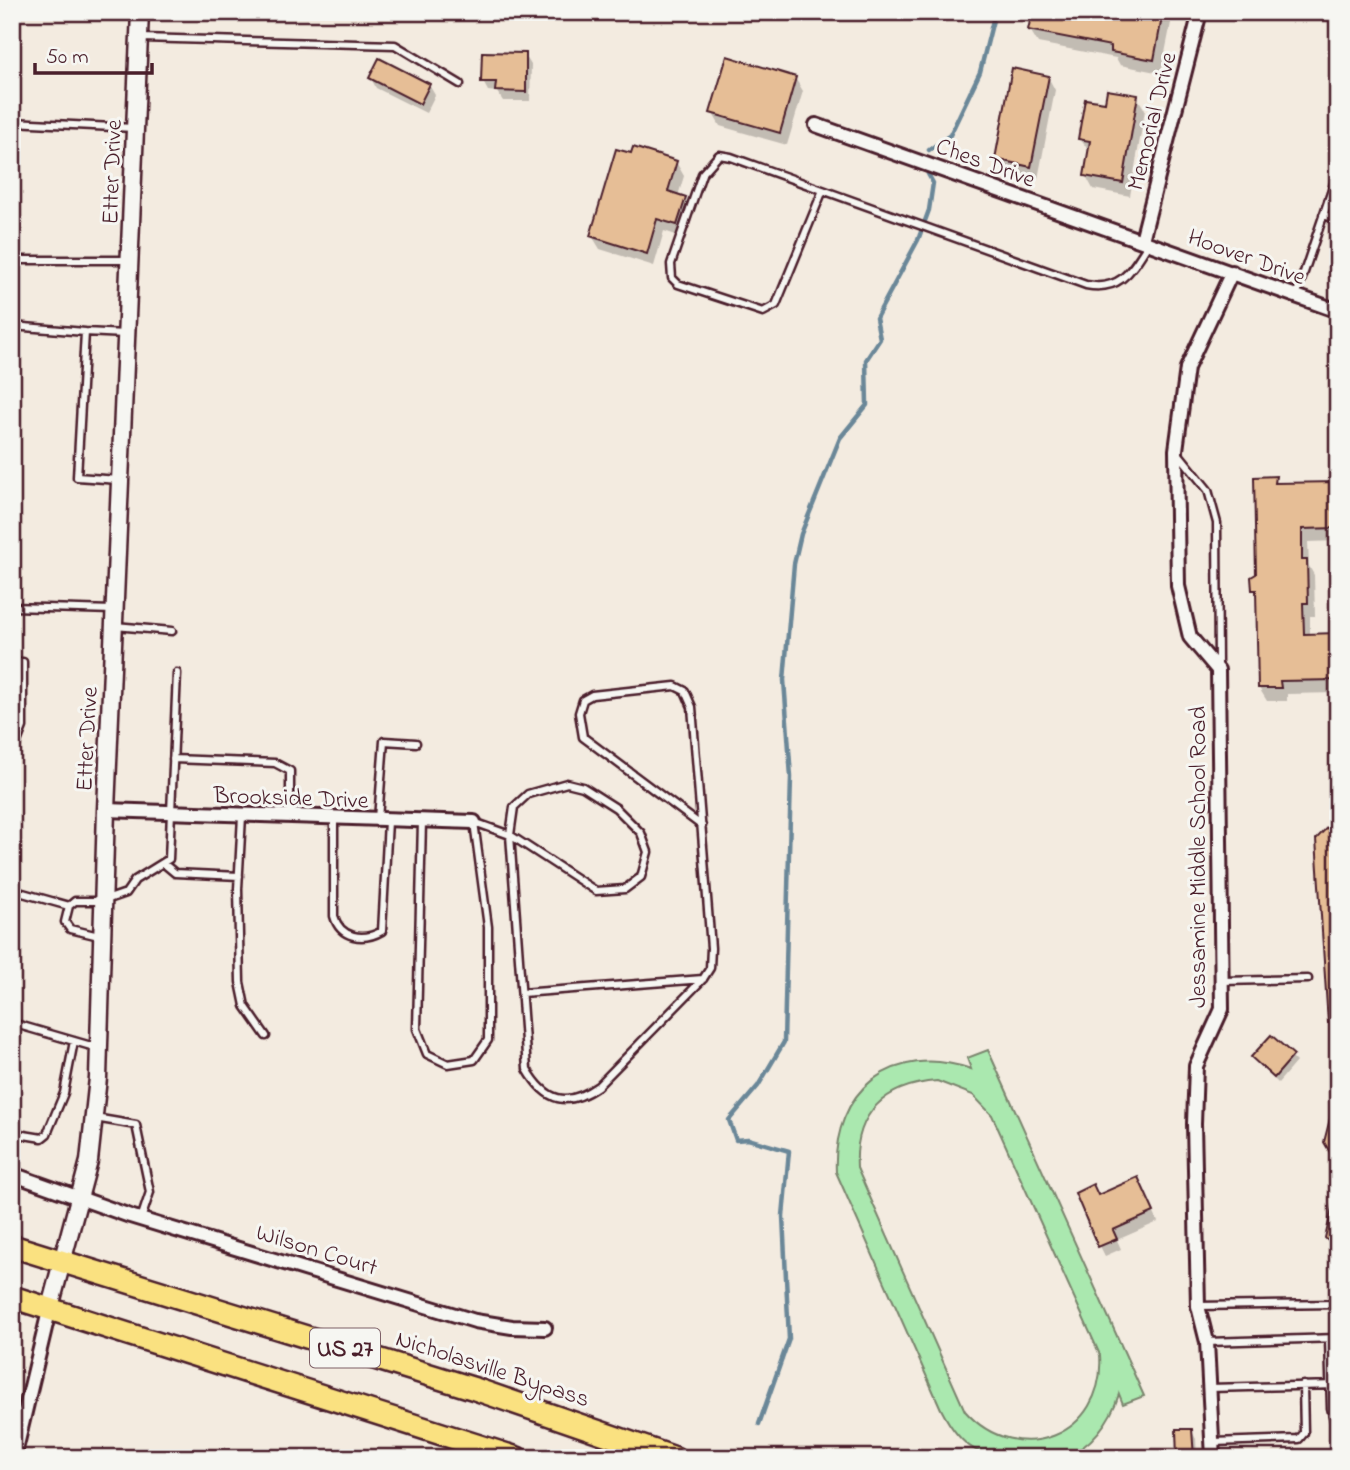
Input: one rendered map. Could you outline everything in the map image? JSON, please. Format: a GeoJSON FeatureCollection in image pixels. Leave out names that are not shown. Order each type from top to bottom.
{"type":"FeatureCollection","features":[{"type":"Feature","properties":{"kind":"highway","name":"Nicholasville Bypass"},"geometry":{"type":"LineString","coordinates":[[12,1246],[465,1386],[675,1458]]}},
{"type":"Feature","properties":{"kind":"highway","name":"US 27"},"geometry":{"type":"LineString","coordinates":[[12,1297],[517,1458]]}},
{"type":"Feature","properties":{"kind":"street","name":"Etter Drive"},"geometry":{"type":"LineString","coordinates":[[13,1458],[89,1161],[94,1118],[99,1049],[106,810],[140,12]]}},
{"type":"Feature","properties":{"kind":"street","name":"Memorial Drive"},"geometry":{"type":"LineString","coordinates":[[1145,242],[1200,12]]}},
{"type":"Feature","properties":{"kind":"street","name":"Ches Drive"},"geometry":{"type":"LineString","coordinates":[[817,125],[1145,242]]}},
{"type":"Feature","properties":{"kind":"street","name":"Hoover Drive"},"geometry":{"type":"LineString","coordinates":[[1145,242],[1338,311]]}},
{"type":"Feature","properties":{"kind":"street","name":"Jessamine Middle School Road"},"geometry":{"type":"LineString","coordinates":[[1213,1458],[1207,1342],[1198,1306],[1194,1124],[1196,1066],[1222,1009],[1218,670],[1190,636],[1178,586],[1176,450],[1187,369],[1232,272]]}},
{"type":"Feature","properties":{"kind":"street","name":"Brookside Drive"},"geometry":{"type":"LineString","coordinates":[[106,810],[474,822]]}},
{"type":"Feature","properties":{"kind":"street","name":"Wilson Court"},"geometry":{"type":"LineString","coordinates":[[12,1174],[141,1220],[475,1321],[512,1327],[545,1328]]}},
{"type":"Feature","properties":{"kind":"lane"},"geometry":{"type":"LineString","coordinates":[[139,38],[395,45],[460,84]]}},
{"type":"Feature","properties":{"kind":"lane"},"geometry":{"type":"LineString","coordinates":[[12,122],[136,128]]}},
{"type":"Feature","properties":{"kind":"lane"},"geometry":{"type":"LineString","coordinates":[[823,190],[776,305],[769,311],[763,313],[678,284],[672,278],[670,264],[702,174],[719,155],[823,190],[1096,287],[1112,285],[1126,279],[1145,242]]}},
{"type":"Feature","properties":{"kind":"lane"},"geometry":{"type":"LineString","coordinates":[[1296,296],[1338,172]]}},
{"type":"Feature","properties":{"kind":"lane"},"geometry":{"type":"LineString","coordinates":[[1324,215],[1338,219]]}},
{"type":"Feature","properties":{"kind":"lane"},"geometry":{"type":"LineString","coordinates":[[12,264],[21,260],[130,260]]}},
{"type":"Feature","properties":{"kind":"lane"},"geometry":{"type":"LineString","coordinates":[[12,327],[127,334]]}},
{"type":"Feature","properties":{"kind":"lane"},"geometry":{"type":"LineString","coordinates":[[85,332],[77,477],[121,480]]}},
{"type":"Feature","properties":{"kind":"lane"},"geometry":{"type":"LineString","coordinates":[[1176,450],[1208,490],[1217,523],[1218,670]]}},
{"type":"Feature","properties":{"kind":"lane"},"geometry":{"type":"LineString","coordinates":[[12,607],[114,618],[172,631]]}},
{"type":"Feature","properties":{"kind":"lane"},"geometry":{"type":"LineString","coordinates":[[12,662],[23,662],[23,727],[12,755]]}},
{"type":"Feature","properties":{"kind":"lane"},"geometry":{"type":"LineString","coordinates":[[102,936],[70,929],[65,922],[69,906],[75,901],[103,901],[126,893],[135,880],[169,859],[177,673]]}},
{"type":"Feature","properties":{"kind":"lane"},"geometry":{"type":"LineString","coordinates":[[422,821],[417,1029],[427,1054],[448,1064],[474,1060],[488,1040],[488,927],[474,822],[510,835],[596,891],[625,889],[641,877],[648,852],[641,833],[616,808],[583,787],[567,783],[528,794],[514,807],[510,835],[527,1069],[536,1085],[549,1095],[564,1100],[582,1097],[598,1086],[704,979],[709,968],[711,948],[702,826],[692,707],[685,691],[675,686],[592,695],[583,700],[579,713],[583,737],[702,826]]}},
{"type":"Feature","properties":{"kind":"lane"},"geometry":{"type":"LineString","coordinates":[[334,819],[334,916],[337,926],[344,934],[359,937],[382,931],[384,741],[416,743]]}},
{"type":"Feature","properties":{"kind":"lane"},"geometry":{"type":"LineString","coordinates":[[173,759],[275,763],[290,771],[290,818]]}},
{"type":"Feature","properties":{"kind":"lane"},"geometry":{"type":"LineString","coordinates":[[242,816],[239,876],[240,982],[245,1006],[266,1036]]}},
{"type":"Feature","properties":{"kind":"lane"},"geometry":{"type":"LineString","coordinates":[[163,863],[175,873],[239,876]]}},
{"type":"Feature","properties":{"kind":"lane"},"geometry":{"type":"LineString","coordinates":[[12,890],[69,906]]}},
{"type":"Feature","properties":{"kind":"lane"},"geometry":{"type":"LineString","coordinates":[[522,993],[704,979]]}},
{"type":"Feature","properties":{"kind":"lane"},"geometry":{"type":"LineString","coordinates":[[1222,981],[1308,979]]}},
{"type":"Feature","properties":{"kind":"lane"},"geometry":{"type":"LineString","coordinates":[[12,1023],[99,1049]]}},
{"type":"Feature","properties":{"kind":"lane"},"geometry":{"type":"LineString","coordinates":[[12,1133],[42,1138],[47,1134],[64,1093],[74,1041]]}},
{"type":"Feature","properties":{"kind":"lane"},"geometry":{"type":"LineString","coordinates":[[94,1118],[135,1125],[150,1192],[141,1220]]}},
{"type":"Feature","properties":{"kind":"lane"},"geometry":{"type":"LineString","coordinates":[[1198,1306],[1338,1304]]}},
{"type":"Feature","properties":{"kind":"lane"},"geometry":{"type":"LineString","coordinates":[[1207,1342],[1338,1338]]}},
{"type":"Feature","properties":{"kind":"lane"},"geometry":{"type":"LineString","coordinates":[[1329,1339],[1338,1436]]}},
{"type":"Feature","properties":{"kind":"lane"},"geometry":{"type":"LineString","coordinates":[[1213,1442],[1299,1439],[1304,1433],[1303,1385]]}},
{"type":"Feature","properties":{"kind":"lane"},"geometry":{"type":"LineString","coordinates":[[1209,1388],[1334,1385]]}},
{"type":"Feature","properties":{"kind":"green space"},"geometry":{"type":"Polygon","coordinates":[[[988,1050],[1144,1396],[1123,1404],[1119,1394],[1111,1414],[1099,1432],[1083,1447],[1064,1457],[1011,1458],[985,1454],[975,1450],[957,1435],[941,1409],[836,1172],[837,1143],[844,1118],[856,1096],[873,1080],[893,1068],[916,1062],[943,1062],[971,1069],[967,1058],[988,1050]],[[937,1081],[902,1089],[888,1096],[876,1105],[867,1117],[857,1149],[857,1168],[965,1411],[986,1429],[1009,1439],[1032,1441],[1054,1436],[1074,1424],[1089,1406],[1098,1383],[1100,1355],[992,1115],[973,1095],[937,1081]]]}},
{"type":"Feature","properties":{"kind":"building"},"geometry":{"type":"Polygon","coordinates":[[[1032,12],[1163,12],[1154,60],[1111,52],[1111,46],[1028,30],[1032,12]]]}},
{"type":"Feature","properties":{"kind":"building"},"geometry":{"type":"Polygon","coordinates":[[[482,52],[526,53],[526,92],[495,91],[496,82],[481,82],[482,52]]]}},
{"type":"Feature","properties":{"kind":"building"},"geometry":{"type":"Polygon","coordinates":[[[727,56],[796,77],[780,133],[710,113],[727,56]]]}},
{"type":"Feature","properties":{"kind":"building"},"geometry":{"type":"Polygon","coordinates":[[[379,58],[430,84],[420,104],[369,78],[379,58]]]}},
{"type":"Feature","properties":{"kind":"building"},"geometry":{"type":"Polygon","coordinates":[[[1012,68],[1049,76],[1031,167],[995,159],[1012,68]]]}},
{"type":"Feature","properties":{"kind":"building"},"geometry":{"type":"Polygon","coordinates":[[[1107,90],[1138,95],[1123,183],[1084,176],[1090,141],[1078,139],[1085,99],[1105,102],[1107,90]]]}},
{"type":"Feature","properties":{"kind":"building"},"geometry":{"type":"Polygon","coordinates":[[[633,147],[677,161],[668,191],[686,197],[677,225],[657,219],[647,254],[590,236],[616,149],[631,153],[633,147]]]}},
{"type":"Feature","properties":{"kind":"building"},"geometry":{"type":"Polygon","coordinates":[[[1276,476],[1275,483],[1338,482],[1338,528],[1302,529],[1302,560],[1307,560],[1308,603],[1303,603],[1304,634],[1338,633],[1338,680],[1280,681],[1281,688],[1258,688],[1256,590],[1252,590],[1251,577],[1256,574],[1254,477],[1276,476]]]}},
{"type":"Feature","properties":{"kind":"building"},"geometry":{"type":"Polygon","coordinates":[[[1338,816],[1338,1023],[1328,1023],[1316,839],[1338,816]]]}},
{"type":"Feature","properties":{"kind":"building"},"geometry":{"type":"Polygon","coordinates":[[[1271,1035],[1294,1055],[1274,1078],[1251,1057],[1271,1035]]]}},
{"type":"Feature","properties":{"kind":"building"},"geometry":{"type":"Polygon","coordinates":[[[1333,1107],[1338,1107],[1338,1166],[1324,1142],[1333,1107]]]}},
{"type":"Feature","properties":{"kind":"building"},"geometry":{"type":"Polygon","coordinates":[[[1138,1177],[1154,1212],[1113,1230],[1117,1239],[1098,1247],[1075,1193],[1093,1184],[1098,1195],[1138,1177]]]}},
{"type":"Feature","properties":{"kind":"building"},"geometry":{"type":"Polygon","coordinates":[[[1333,1204],[1338,1205],[1338,1250],[1325,1238],[1333,1204]]]}},
{"type":"Feature","properties":{"kind":"building"},"geometry":{"type":"Polygon","coordinates":[[[1176,1429],[1192,1429],[1194,1458],[1177,1458],[1176,1429]]]}},
{"type":"Feature","properties":{"kind":"waterway"},"geometry":{"type":"LineString","coordinates":[[929,150],[950,135],[980,72],[995,12]]}},
{"type":"Feature","properties":{"kind":"waterway"},"geometry":{"type":"LineString","coordinates":[[759,1424],[789,1339],[783,1216],[789,1151],[748,1139],[736,1140],[729,1120],[758,1086],[784,1042],[791,777],[784,680],[794,564],[801,534],[840,438],[867,405],[866,360],[880,339],[876,318],[918,240],[929,210],[933,183],[928,174]]}}]}
